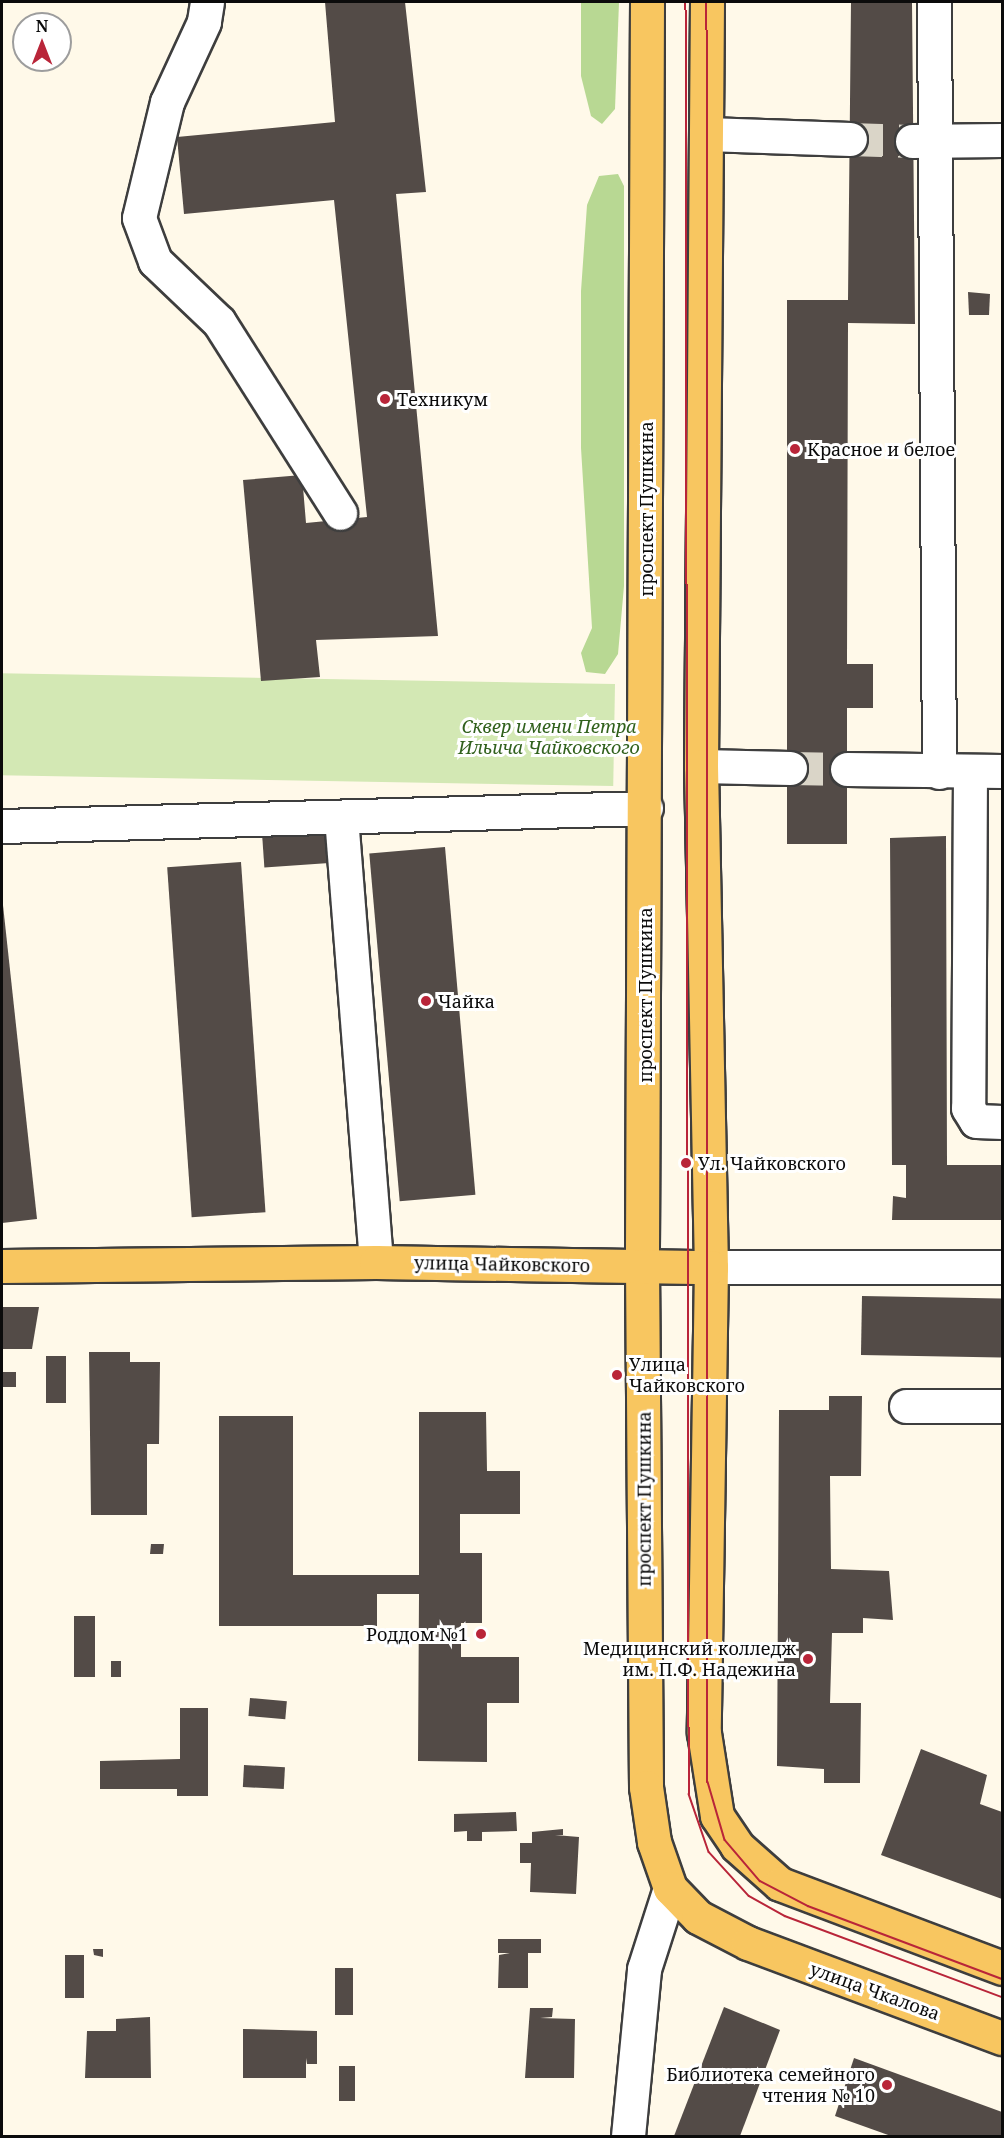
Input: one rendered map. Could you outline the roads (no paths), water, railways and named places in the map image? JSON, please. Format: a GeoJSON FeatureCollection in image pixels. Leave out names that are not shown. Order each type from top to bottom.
{"type":"FeatureCollection","features":[{"type":"Feature","properties":{"kind":"main road","name":"проспект Пушкина"},"geometry":{"type":"LineString","coordinates":[[647,2],[646,808],[642,1266],[646,1787],[654,1842],[670,1888],[698,1917],[748,1943]]}},
{"type":"Feature","properties":{"kind":"main road"},"geometry":{"type":"LineString","coordinates":[[706,2],[707,134],[700,766],[711,1267],[704,1733],[717,1816],[737,1846],[780,1884],[1002,1968]]}},
{"type":"Feature","properties":{"kind":"main road","name":"улица Чайковского"},"geometry":{"type":"LineString","coordinates":[[2,1266],[376,1262],[711,1267]]}},
{"type":"Feature","properties":{"kind":"main road","name":"улица Чкалова"},"geometry":{"type":"LineString","coordinates":[[748,1943],[1002,2038]]}},
{"type":"Feature","properties":{"kind":"street"},"geometry":{"type":"LineString","coordinates":[[207,2],[204,22],[167,102],[139,218],[155,261],[219,322],[340,513]]}},
{"type":"Feature","properties":{"kind":"street"},"geometry":{"type":"LineString","coordinates":[[934,2],[922,141],[954,771],[968,1108],[976,1121],[1002,1122]]}},
{"type":"Feature","properties":{"kind":"street"},"geometry":{"type":"LineString","coordinates":[[707,134],[850,139]]}},
{"type":"Feature","properties":{"kind":"street"},"geometry":{"type":"LineString","coordinates":[[922,141],[1002,140]]}},
{"type":"Feature","properties":{"kind":"street"},"geometry":{"type":"LineString","coordinates":[[700,766],[790,768]]}},
{"type":"Feature","properties":{"kind":"street"},"geometry":{"type":"LineString","coordinates":[[847,769],[1002,771]]}},
{"type":"Feature","properties":{"kind":"street"},"geometry":{"type":"LineString","coordinates":[[2,826],[646,808]]}},
{"type":"Feature","properties":{"kind":"street"},"geometry":{"type":"LineString","coordinates":[[341,817],[376,1262]]}},
{"type":"Feature","properties":{"kind":"street","name":"улица Чайковского"},"geometry":{"type":"LineString","coordinates":[[711,1267],[1002,1267]]}},
{"type":"Feature","properties":{"kind":"street"},"geometry":{"type":"LineString","coordinates":[[906,1406],[1002,1406]]}},
{"type":"Feature","properties":{"kind":"street"},"geometry":{"type":"LineString","coordinates":[[628,2136],[644,1969],[670,1888]]}},
{"type":"Feature","properties":{"kind":"tunnel"},"geometry":{"type":"LineString","coordinates":[[850,139],[912,141]]}},
{"type":"Feature","properties":{"kind":"tunnel"},"geometry":{"type":"LineString","coordinates":[[790,768],[847,769]]}},
{"type":"Feature","properties":{"kind":"tram line"},"geometry":{"type":"LineString","coordinates":[[686,2],[689,1794],[709,1852],[749,1896],[785,1916],[1002,1997]]}},
{"type":"Feature","properties":{"kind":"tram line"},"geometry":{"type":"LineString","coordinates":[[707,2],[708,1782],[725,1840],[760,1881],[808,1906],[1002,1979]]}},
{"type":"Feature","properties":{"kind":"place","name":"Техникум"},"geometry":{"type":"Point","coordinates":[385,399]}},
{"type":"Feature","properties":{"kind":"place","name":"Красное и белое"},"geometry":{"type":"Point","coordinates":[795,449]}},
{"type":"Feature","properties":{"kind":"place","name":"Чайка"},"geometry":{"type":"Point","coordinates":[426,1001]}},
{"type":"Feature","properties":{"kind":"place","name":"Ул. Чайковского"},"geometry":{"type":"Point","coordinates":[686,1163]}},
{"type":"Feature","properties":{"kind":"place","name":"Улица Чайковского"},"geometry":{"type":"Point","coordinates":[617,1375]}},
{"type":"Feature","properties":{"kind":"place","name":"Роддом №1"},"geometry":{"type":"Point","coordinates":[481,1634]}},
{"type":"Feature","properties":{"kind":"place","name":"Медицинский колледж им. П.Ф. Надежина"},"geometry":{"type":"Point","coordinates":[808,1659]}},
{"type":"Feature","properties":{"kind":"place","name":"Библиотека семейного чтения № 10"},"geometry":{"type":"Point","coordinates":[887,2085]}},
{"type":"Feature","properties":{"kind":"park label","name":"Сквер имени Петра Ильича Чайковского"},"geometry":{"type":"Point","coordinates":[549,737]}}]}
